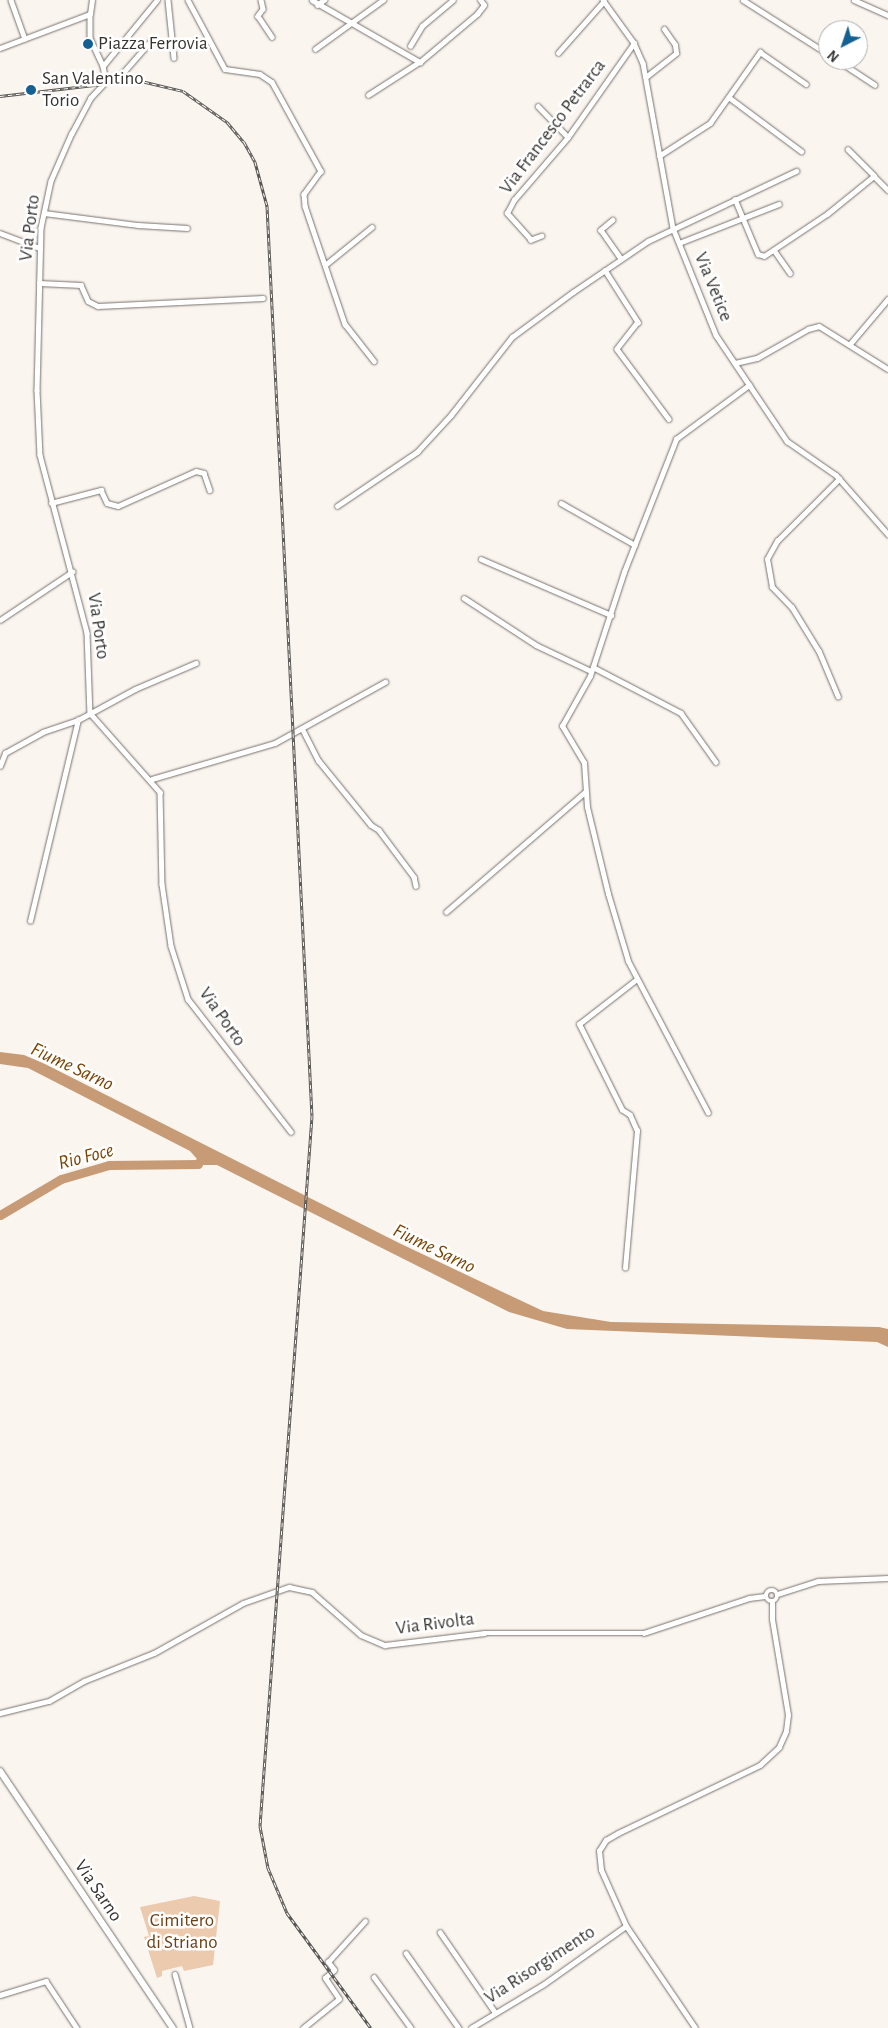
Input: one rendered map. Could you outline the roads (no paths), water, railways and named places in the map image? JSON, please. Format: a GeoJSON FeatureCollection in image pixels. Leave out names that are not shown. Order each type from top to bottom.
{"type":"FeatureCollection","features":[{"type":"Feature","properties":{"kind":"main road","name":"Via Sarno"},"geometry":{"type":"LineString","coordinates":[[0,1771],[173,2028]]}},
{"type":"Feature","properties":{"kind":"street"},"geometry":{"type":"LineString","coordinates":[[10,0],[25,39]]}},
{"type":"Feature","properties":{"kind":"street"},"geometry":{"type":"LineString","coordinates":[[92,0],[90,38],[103,66],[106,80],[121,75],[149,42]]}},
{"type":"Feature","properties":{"kind":"street"},"geometry":{"type":"LineString","coordinates":[[103,66],[157,0]]}},
{"type":"Feature","properties":{"kind":"street"},"geometry":{"type":"LineString","coordinates":[[168,0],[174,58]]}},
{"type":"Feature","properties":{"kind":"street"},"geometry":{"type":"LineString","coordinates":[[188,0],[225,69],[260,74],[272,82],[321,171],[304,194],[303,200],[344,324],[374,361]]}},
{"type":"Feature","properties":{"kind":"street"},"geometry":{"type":"LineString","coordinates":[[261,0],[263,9],[258,16],[272,37]]}},
{"type":"Feature","properties":{"kind":"street"},"geometry":{"type":"LineString","coordinates":[[312,0],[317,5],[353,21],[420,62]]}},
{"type":"Feature","properties":{"kind":"street"},"geometry":{"type":"LineString","coordinates":[[317,5],[324,0]]}},
{"type":"Feature","properties":{"kind":"street"},"geometry":{"type":"LineString","coordinates":[[315,49],[383,0]]}},
{"type":"Feature","properties":{"kind":"street"},"geometry":{"type":"LineString","coordinates":[[410,46],[422,26],[453,0]]}},
{"type":"Feature","properties":{"kind":"street"},"geometry":{"type":"LineString","coordinates":[[369,95],[420,62],[477,14],[484,5],[480,0]]}},
{"type":"Feature","properties":{"kind":"street"},"geometry":{"type":"LineString","coordinates":[[558,53],[603,0]]}},
{"type":"Feature","properties":{"kind":"street","name":"Via Vetice"},"geometry":{"type":"LineString","coordinates":[[603,0],[634,43],[647,76],[673,228],[716,335],[788,441],[840,479],[888,534]]}},
{"type":"Feature","properties":{"kind":"street"},"geometry":{"type":"LineString","coordinates":[[743,0],[818,48]]}},
{"type":"Feature","properties":{"kind":"street"},"geometry":{"type":"LineString","coordinates":[[854,0],[888,15]]}},
{"type":"Feature","properties":{"kind":"street"},"geometry":{"type":"LineString","coordinates":[[0,48],[90,14]]}},
{"type":"Feature","properties":{"kind":"street"},"geometry":{"type":"LineString","coordinates":[[647,76],[676,53],[675,45],[664,29]]}},
{"type":"Feature","properties":{"kind":"street","name":"Via Francesco Petrarca"},"geometry":{"type":"LineString","coordinates":[[542,236],[531,240],[507,213],[514,200],[568,137],[634,43]]}},
{"type":"Feature","properties":{"kind":"street"},"geometry":{"type":"LineString","coordinates":[[660,156],[710,122],[730,98],[760,52],[806,84]]}},
{"type":"Feature","properties":{"kind":"street"},"geometry":{"type":"LineString","coordinates":[[853,70],[876,85]]}},
{"type":"Feature","properties":{"kind":"street","name":"Via Porto"},"geometry":{"type":"LineString","coordinates":[[106,80],[91,98],[72,133],[51,181],[44,213],[40,248],[37,390],[40,455],[51,503],[72,572],[87,633],[90,712],[152,779],[160,792],[162,884],[172,946],[188,1000],[291,1132]]}},
{"type":"Feature","properties":{"kind":"street"},"geometry":{"type":"LineString","coordinates":[[730,98],[801,151]]}},
{"type":"Feature","properties":{"kind":"street"},"geometry":{"type":"LineString","coordinates":[[538,106],[568,137]]}},
{"type":"Feature","properties":{"kind":"street"},"geometry":{"type":"LineString","coordinates":[[848,150],[888,190]]}},
{"type":"Feature","properties":{"kind":"street"},"geometry":{"type":"LineString","coordinates":[[337,506],[417,452],[451,415],[512,337],[621,259],[673,228],[796,171]]}},
{"type":"Feature","properties":{"kind":"street"},"geometry":{"type":"LineString","coordinates":[[735,199],[744,216],[758,254],[764,256],[874,176]]}},
{"type":"Feature","properties":{"kind":"street"},"geometry":{"type":"LineString","coordinates":[[679,243],[744,216],[779,204]]}},
{"type":"Feature","properties":{"kind":"street"},"geometry":{"type":"LineString","coordinates":[[44,213],[138,225],[187,228]]}},
{"type":"Feature","properties":{"kind":"street"},"geometry":{"type":"LineString","coordinates":[[613,220],[601,230],[621,259]]}},
{"type":"Feature","properties":{"kind":"street"},"geometry":{"type":"LineString","coordinates":[[325,265],[372,227]]}},
{"type":"Feature","properties":{"kind":"street"},"geometry":{"type":"LineString","coordinates":[[0,233],[40,248]]}},
{"type":"Feature","properties":{"kind":"street"},"geometry":{"type":"LineString","coordinates":[[774,250],[790,273]]}},
{"type":"Feature","properties":{"kind":"street"},"geometry":{"type":"LineString","coordinates":[[605,270],[638,322],[617,349],[669,419]]}},
{"type":"Feature","properties":{"kind":"street"},"geometry":{"type":"LineString","coordinates":[[39,283],[81,285],[88,301],[98,306],[262,298]]}},
{"type":"Feature","properties":{"kind":"street"},"geometry":{"type":"LineString","coordinates":[[850,344],[888,299]]}},
{"type":"Feature","properties":{"kind":"street"},"geometry":{"type":"LineString","coordinates":[[735,363],[757,358],[808,329],[820,326],[888,369]]}},
{"type":"Feature","properties":{"kind":"street"},"geometry":{"type":"LineString","coordinates":[[708,1113],[628,961],[608,894],[585,792],[584,763],[562,726],[592,669],[635,546],[676,439],[749,385]]}},
{"type":"Feature","properties":{"kind":"street"},"geometry":{"type":"LineString","coordinates":[[51,503],[101,490],[107,503],[118,506],[196,471],[204,473],[210,490]]}},
{"type":"Feature","properties":{"kind":"street"},"geometry":{"type":"LineString","coordinates":[[838,697],[819,652],[792,608],[772,587],[767,559],[777,541],[840,479]]}},
{"type":"Feature","properties":{"kind":"street"},"geometry":{"type":"LineString","coordinates":[[562,503],[635,546]]}},
{"type":"Feature","properties":{"kind":"street"},"geometry":{"type":"LineString","coordinates":[[481,559],[611,615]]}},
{"type":"Feature","properties":{"kind":"street"},"geometry":{"type":"LineString","coordinates":[[0,620],[72,572]]}},
{"type":"Feature","properties":{"kind":"street"},"geometry":{"type":"LineString","coordinates":[[464,598],[536,645],[592,669],[682,713],[716,762]]}},
{"type":"Feature","properties":{"kind":"street"},"geometry":{"type":"LineString","coordinates":[[0,766],[2,751],[43,732],[78,720],[90,712],[196,663]]}},
{"type":"Feature","properties":{"kind":"street"},"geometry":{"type":"LineString","coordinates":[[152,779],[265,746],[302,728],[385,682]]}},
{"type":"Feature","properties":{"kind":"street"},"geometry":{"type":"LineString","coordinates":[[30,921],[78,720]]}},
{"type":"Feature","properties":{"kind":"street"},"geometry":{"type":"LineString","coordinates":[[302,728],[320,762],[371,826],[379,830],[415,880],[416,886]]}},
{"type":"Feature","properties":{"kind":"street"},"geometry":{"type":"LineString","coordinates":[[446,912],[585,792]]}},
{"type":"Feature","properties":{"kind":"street"},"geometry":{"type":"LineString","coordinates":[[625,1268],[637,1131],[630,1115],[622,1110],[579,1024],[637,978]]}},
{"type":"Feature","properties":{"kind":"street"},"geometry":{"type":"LineString","coordinates":[[695,2028],[626,1926],[600,1864],[602,1845],[647,1818],[760,1765],[774,1754],[783,1740],[788,1716],[774,1637],[772,1602],[778,1594],[818,1581],[888,1578]]}},
{"type":"Feature","properties":{"kind":"street","name":"Via Rivolta"},"geometry":{"type":"LineString","coordinates":[[0,1713],[48,1701],[84,1681],[154,1653],[243,1603],[289,1587],[312,1592],[361,1636],[385,1645],[484,1633],[644,1633],[749,1598],[765,1596],[770,1590],[778,1594]]}},
{"type":"Feature","properties":{"kind":"street"},"geometry":{"type":"LineString","coordinates":[[765,1596],[772,1602]]}},
{"type":"Feature","properties":{"kind":"street"},"geometry":{"type":"LineString","coordinates":[[303,2028],[339,1999],[325,1978],[334,1970],[328,1962],[365,1921]]}},
{"type":"Feature","properties":{"kind":"street","name":"Via Risorgimento"},"geometry":{"type":"LineString","coordinates":[[471,2028],[544,1984],[626,1926]]}},
{"type":"Feature","properties":{"kind":"street"},"geometry":{"type":"LineString","coordinates":[[440,1932],[495,2012]]}},
{"type":"Feature","properties":{"kind":"street"},"geometry":{"type":"LineString","coordinates":[[406,1953],[459,2028]]}},
{"type":"Feature","properties":{"kind":"street"},"geometry":{"type":"LineString","coordinates":[[175,1974],[190,2028]]}},
{"type":"Feature","properties":{"kind":"street"},"geometry":{"type":"LineString","coordinates":[[374,1977],[411,2028]]}},
{"type":"Feature","properties":{"kind":"street"},"geometry":{"type":"LineString","coordinates":[[0,1995],[46,1981],[77,2028]]}},
{"type":"Feature","properties":{"kind":"waterway","name":"Rio Foce"},"geometry":{"type":"LineString","coordinates":[[0,1215],[61,1179],[109,1165],[198,1164]]}},
{"type":"Feature","properties":{"kind":"railway"},"geometry":{"type":"LineString","coordinates":[[0,96],[137,80],[183,91],[227,122],[244,142],[255,162],[267,206],[312,1116],[260,1826],[268,1868],[287,1913],[371,2028]]}},
{"type":"Feature","properties":{"kind":"place","name":"Piazza Ferrovia"},"geometry":{"type":"Point","coordinates":[88,44]}},
{"type":"Feature","properties":{"kind":"place","name":"San Valentino Torio"},"geometry":{"type":"Point","coordinates":[31,90]}},
{"type":"Feature","properties":{"kind":"water label","name":"Fiume Sarno"},"geometry":{"type":"Point","coordinates":[72,1067]}},
{"type":"Feature","properties":{"kind":"water label","name":"Fiume Sarno"},"geometry":{"type":"Point","coordinates":[434,1249]}},
{"type":"Feature","properties":{"kind":"park label","name":"Cimitero di Striano"},"geometry":{"type":"Point","coordinates":[182,1932]}}]}
